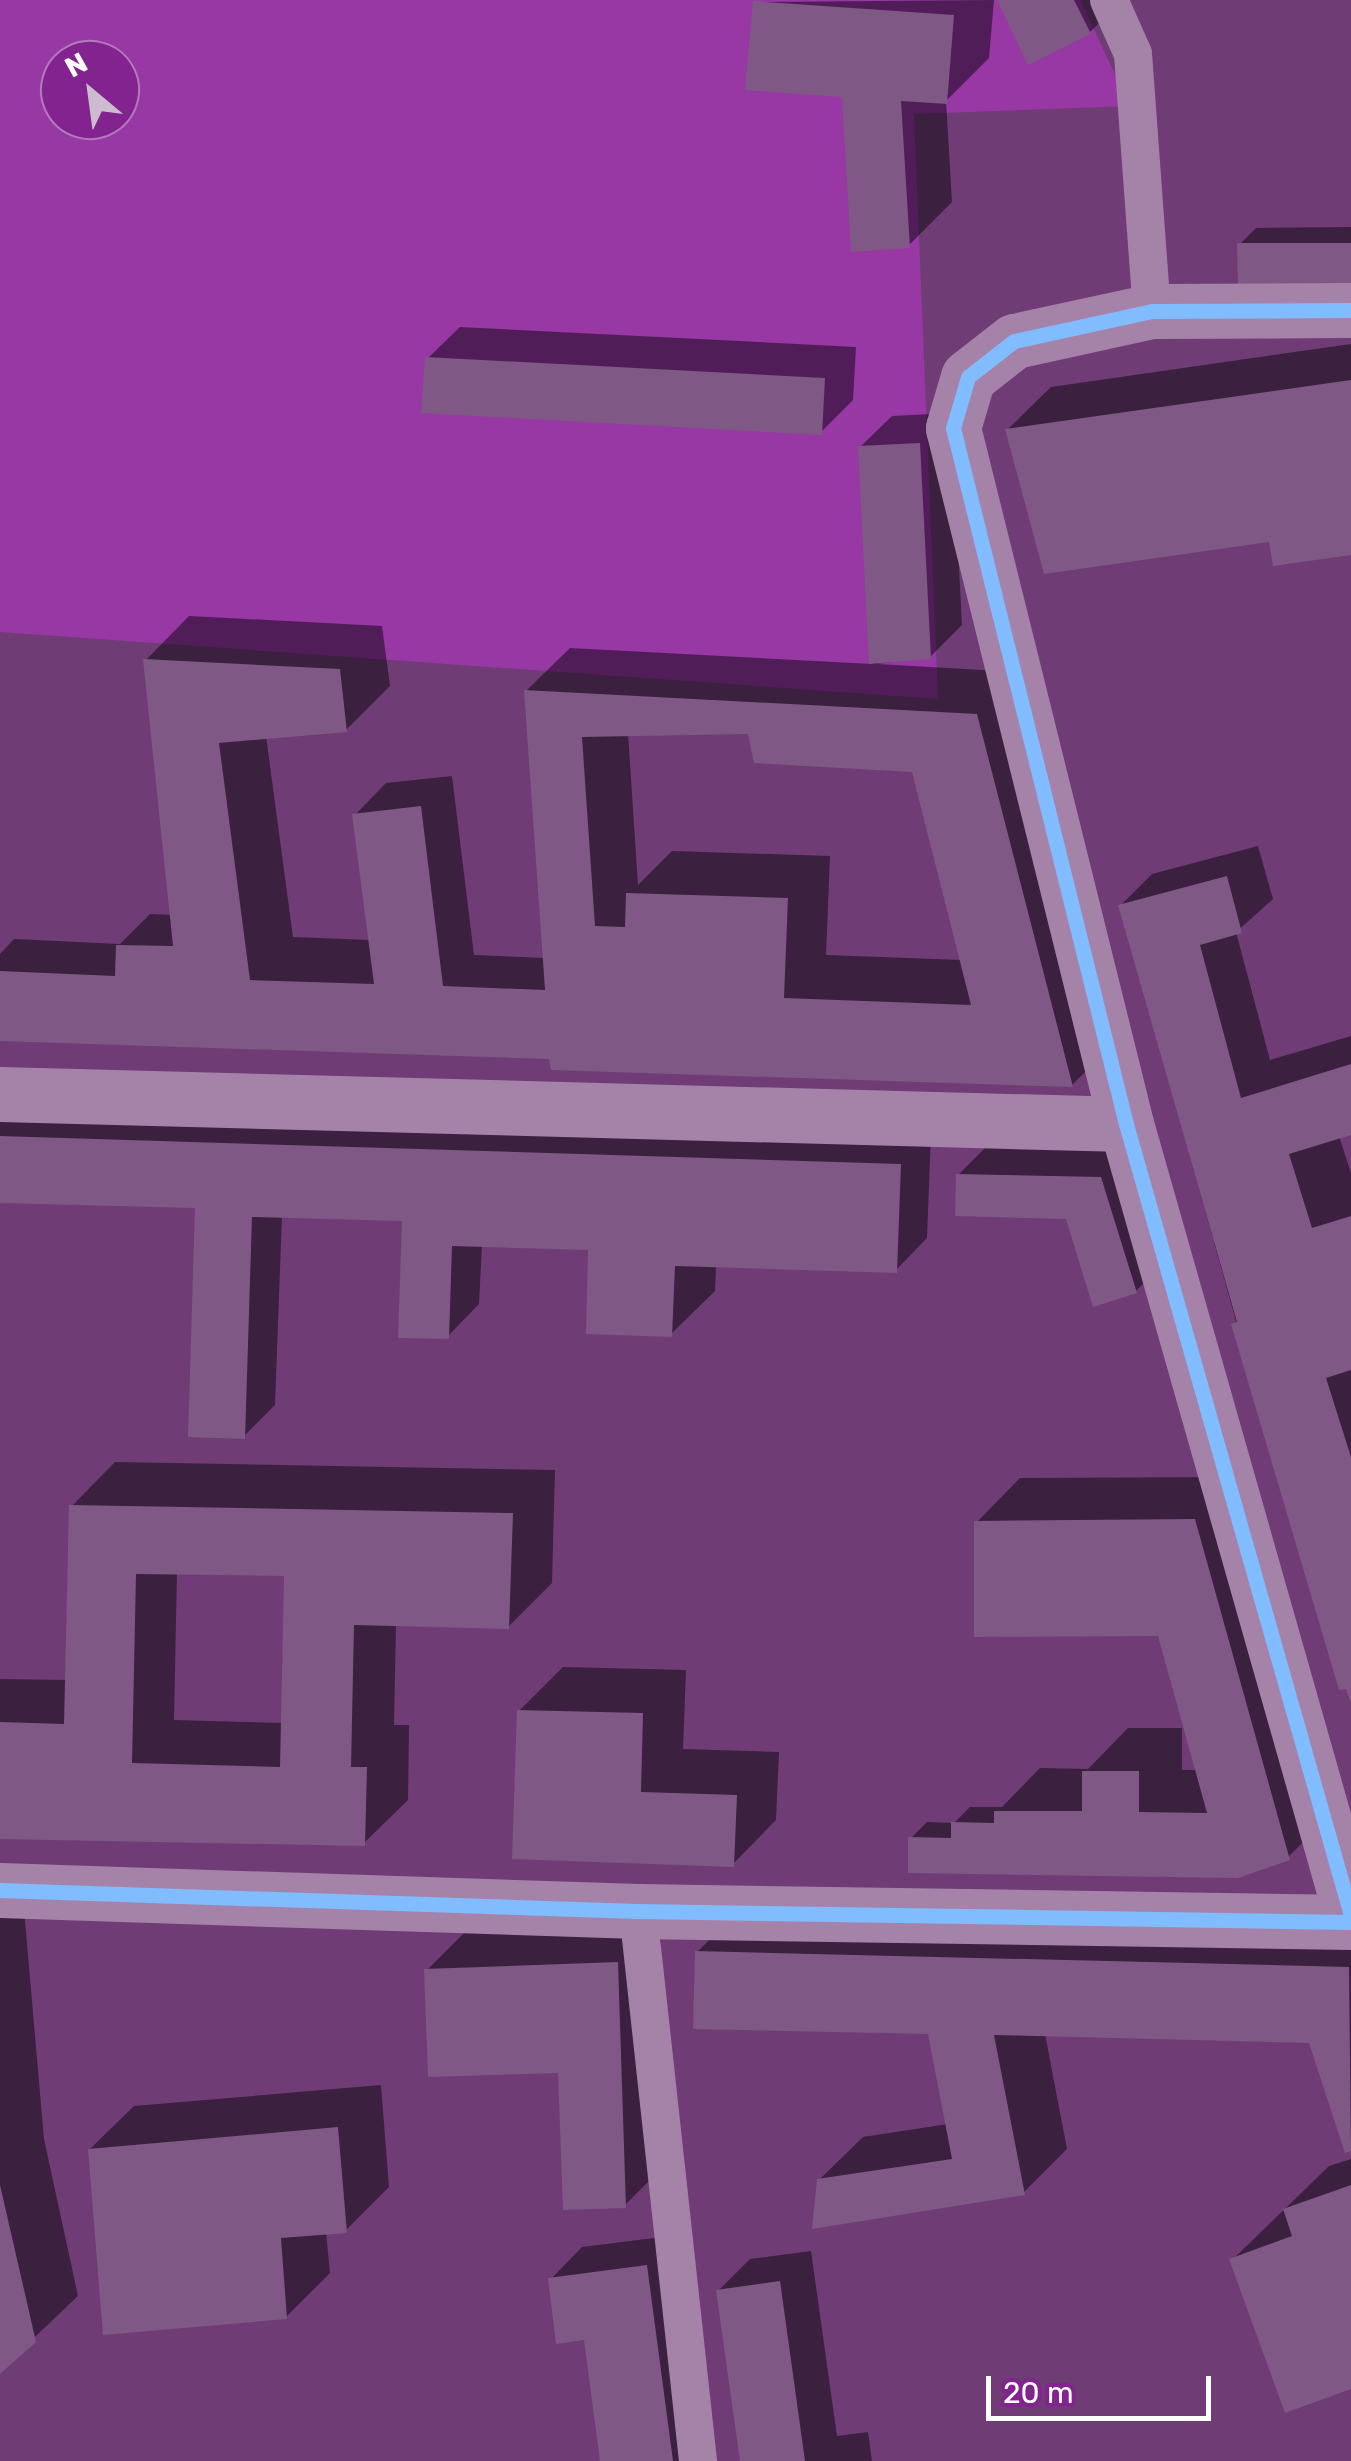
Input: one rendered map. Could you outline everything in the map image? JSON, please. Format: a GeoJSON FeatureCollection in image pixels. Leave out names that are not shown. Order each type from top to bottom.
{"type":"FeatureCollection","features":[{"type":"Feature","properties":{"kind":"street"},"geometry":{"type":"LineString","coordinates":[[0,1890],[638,1911],[1351,1919],[1126,1124],[952,428],[968,377],[1014,341],[1152,310],[1351,310]]}},
{"type":"Feature","properties":{"kind":"street"},"geometry":{"type":"LineString","coordinates":[[0,1094],[1126,1124]]}},
{"type":"Feature","properties":{"kind":"lane"},"geometry":{"type":"LineString","coordinates":[[1110,0],[1133,54],[1152,310]]}},
{"type":"Feature","properties":{"kind":"lane"},"geometry":{"type":"LineString","coordinates":[[638,1911],[698,2461]]}},
{"type":"Feature","properties":{"kind":"shaded area"},"geometry":{"type":"Polygon","coordinates":[[[0,0],[1080,0],[1130,106],[914,114],[938,699],[0,632],[0,0]]]}},
{"type":"Feature","properties":{"kind":"building"},"geometry":{"type":"Polygon","coordinates":[[[997,0],[1074,0],[1091,34],[1028,65],[997,0]]]}},
{"type":"Feature","properties":{"kind":"building"},"geometry":{"type":"Polygon","coordinates":[[[753,1],[954,15],[947,104],[901,101],[910,248],[851,252],[842,97],[745,90],[753,1]]]}},
{"type":"Feature","properties":{"kind":"building"},"geometry":{"type":"Polygon","coordinates":[[[1237,243],[1351,243],[1351,286],[1238,287],[1237,243]]]}},
{"type":"Feature","properties":{"kind":"building"},"geometry":{"type":"Polygon","coordinates":[[[425,357],[825,378],[822,435],[421,413],[425,357]]]}},
{"type":"Feature","properties":{"kind":"building"},"geometry":{"type":"Polygon","coordinates":[[[1351,380],[1351,555],[1273,566],[1269,542],[1044,574],[1005,429],[1351,380]]]}},
{"type":"Feature","properties":{"kind":"building"},"geometry":{"type":"Polygon","coordinates":[[[920,443],[931,659],[869,664],[858,446],[920,443]]]}},
{"type":"Feature","properties":{"kind":"building"},"geometry":{"type":"Polygon","coordinates":[[[143,659],[340,669],[347,732],[219,743],[250,980],[374,984],[352,814],[421,806],[443,986],[545,990],[524,690],[977,714],[1073,1087],[551,1070],[549,1059],[0,1041],[0,971],[115,976],[116,945],[173,946],[143,659]],[[748,734],[582,737],[595,926],[625,927],[626,893],[788,898],[784,998],[971,1005],[912,772],[754,763],[748,734]]]}},
{"type":"Feature","properties":{"kind":"building"},"geometry":{"type":"Polygon","coordinates":[[[1227,876],[1242,933],[1200,945],[1241,1098],[1351,1064],[1351,1135],[1289,1154],[1312,1228],[1351,1216],[1351,1370],[1326,1378],[1351,1457],[1351,1703],[1346,1689],[1339,1690],[1231,1324],[1237,1322],[1118,905],[1227,876]]]}},
{"type":"Feature","properties":{"kind":"building"},"geometry":{"type":"Polygon","coordinates":[[[0,1136],[901,1164],[897,1273],[675,1266],[672,1337],[586,1334],[588,1250],[452,1246],[449,1339],[398,1338],[402,1221],[252,1217],[245,1439],[188,1437],[195,1208],[0,1203],[0,1136]]]}},
{"type":"Feature","properties":{"kind":"building"},"geometry":{"type":"Polygon","coordinates":[[[956,1174],[1101,1177],[1137,1293],[1093,1307],[1066,1219],[955,1216],[956,1174]]]}},
{"type":"Feature","properties":{"kind":"building"},"geometry":{"type":"Polygon","coordinates":[[[69,1505],[513,1513],[509,1629],[354,1625],[351,1767],[367,1767],[365,1846],[0,1839],[0,1722],[64,1724],[69,1505]],[[136,1574],[132,1763],[280,1767],[284,1576],[136,1574]]]}},
{"type":"Feature","properties":{"kind":"building"},"geometry":{"type":"Polygon","coordinates":[[[1195,1519],[1290,1860],[1238,1878],[908,1873],[908,1837],[951,1838],[951,1822],[994,1823],[994,1811],[1082,1811],[1082,1771],[1139,1771],[1139,1812],[1207,1813],[1158,1636],[974,1637],[974,1521],[1195,1519]]]}},
{"type":"Feature","properties":{"kind":"building"},"geometry":{"type":"Polygon","coordinates":[[[517,1710],[643,1713],[641,1792],[737,1795],[734,1867],[512,1859],[517,1710]]]}},
{"type":"Feature","properties":{"kind":"building"},"geometry":{"type":"Polygon","coordinates":[[[695,1951],[1349,1967],[1351,2151],[1345,2153],[1309,2043],[994,2035],[1025,2195],[812,2229],[817,2179],[952,2159],[928,2034],[693,2029],[695,1951]]]}},
{"type":"Feature","properties":{"kind":"building"},"geometry":{"type":"Polygon","coordinates":[[[618,1962],[626,2208],[563,2210],[558,2073],[428,2077],[424,1969],[618,1962]]]}},
{"type":"Feature","properties":{"kind":"building"},"geometry":{"type":"Polygon","coordinates":[[[338,2127],[347,2233],[281,2238],[287,2319],[103,2335],[88,2149],[338,2127]]]}},
{"type":"Feature","properties":{"kind":"building"},"geometry":{"type":"Polygon","coordinates":[[[0,2185],[36,2342],[0,2374],[0,2185]]]}},
{"type":"Feature","properties":{"kind":"building"},"geometry":{"type":"Polygon","coordinates":[[[1351,2185],[1351,2389],[1285,2413],[1229,2259],[1292,2236],[1283,2209],[1351,2185]]]}},
{"type":"Feature","properties":{"kind":"building"},"geometry":{"type":"Polygon","coordinates":[[[647,2265],[673,2461],[600,2461],[584,2340],[556,2344],[548,2278],[647,2265]]]}},
{"type":"Feature","properties":{"kind":"building"},"geometry":{"type":"Polygon","coordinates":[[[780,2281],[805,2461],[740,2461],[716,2290],[780,2281]]]}},
{"type":"Feature","properties":{"kind":"cycle path"},"geometry":{"type":"LineString","coordinates":[[1351,310],[1152,311],[1014,341],[968,377],[953,428],[1126,1124],[1351,1915]]}},
{"type":"Feature","properties":{"kind":"cycle path"},"geometry":{"type":"LineString","coordinates":[[0,1890],[638,1911],[1351,1922]]}}]}
